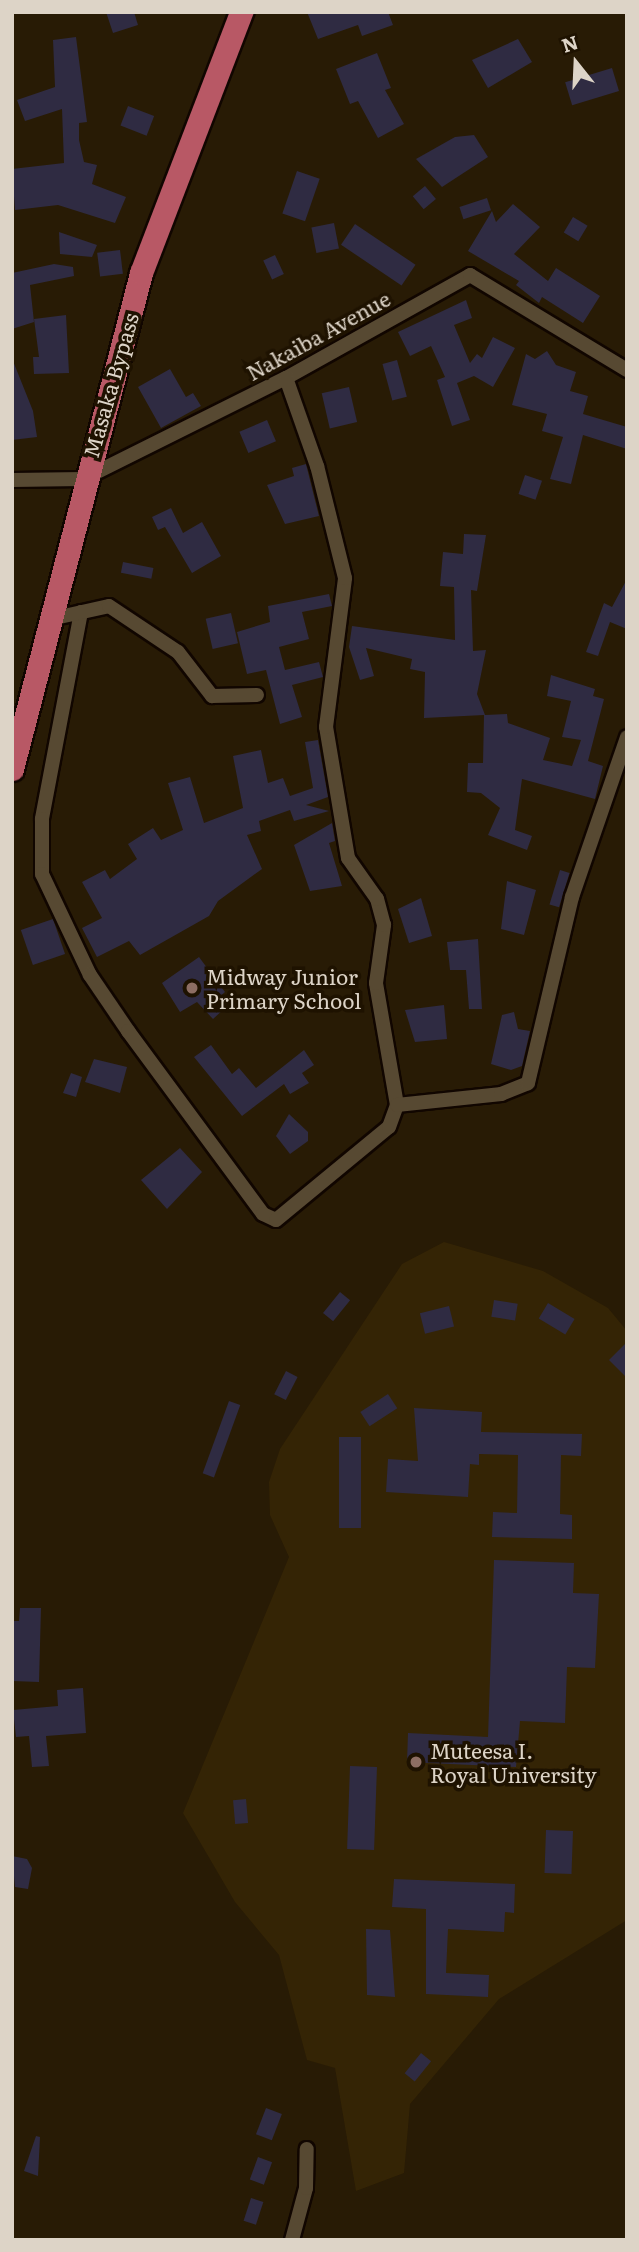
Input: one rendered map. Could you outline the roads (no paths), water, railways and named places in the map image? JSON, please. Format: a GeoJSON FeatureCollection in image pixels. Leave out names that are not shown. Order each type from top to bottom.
{"type":"FeatureCollection","features":[{"type":"Feature","properties":{"kind":"highway","name":"Masaka Bypass"},"geometry":{"type":"LineString","coordinates":[[12,769],[54,618],[83,479],[141,273],[241,12]]}},
{"type":"Feature","properties":{"kind":"street","name":"Nakaiba Avenue"},"geometry":{"type":"LineString","coordinates":[[12,480],[83,479],[286,378],[470,275],[627,370]]}},
{"type":"Feature","properties":{"kind":"street"},"geometry":{"type":"LineString","coordinates":[[81,612],[38,848],[42,874],[90,975],[180,1108],[269,1220],[309,1199],[389,1127],[397,1104],[376,983],[384,925],[377,899],[348,858],[326,727],[345,578],[317,466],[286,378]]}},
{"type":"Feature","properties":{"kind":"street"},"geometry":{"type":"LineString","coordinates":[[54,618],[109,606],[126,613],[178,652],[219,699],[257,695]]}},
{"type":"Feature","properties":{"kind":"street"},"geometry":{"type":"LineString","coordinates":[[397,1104],[501,1094],[528,1083],[572,897],[627,737]]}},
{"type":"Feature","properties":{"kind":"street"},"geometry":{"type":"LineString","coordinates":[[292,2240],[306,2188],[307,2149]]}},
{"type":"Feature","properties":{"kind":"place","name":"Midway Junior Primary School"},"geometry":{"type":"Point","coordinates":[192,988]}},
{"type":"Feature","properties":{"kind":"place","name":"Muteesa I. Royal University"},"geometry":{"type":"Point","coordinates":[416,1762]}}]}
